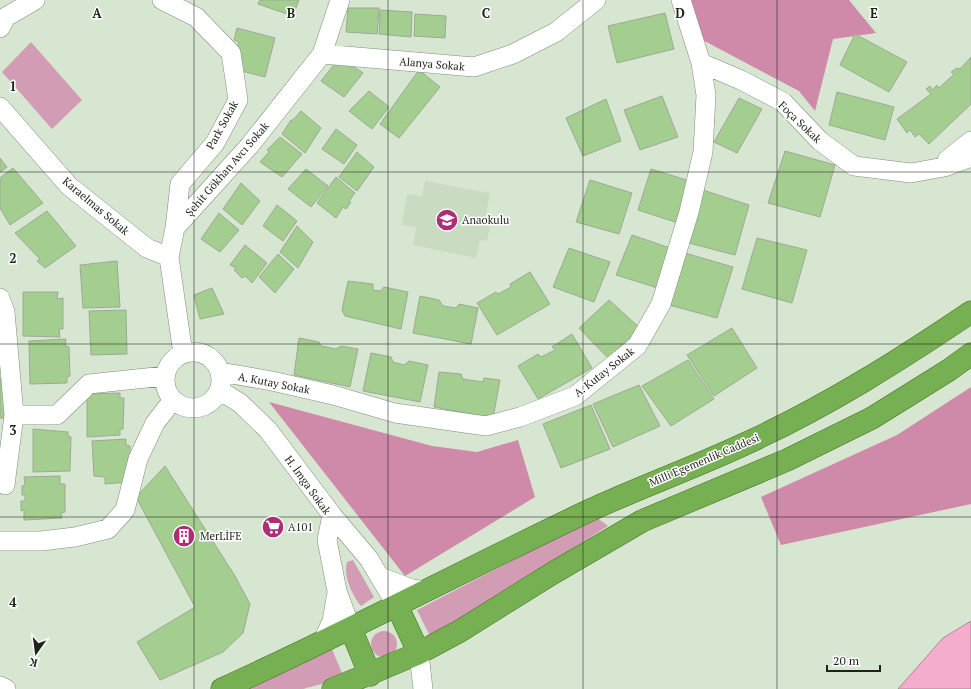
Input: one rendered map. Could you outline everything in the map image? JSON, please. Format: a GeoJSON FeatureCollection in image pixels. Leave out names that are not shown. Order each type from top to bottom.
{"type":"FeatureCollection","features":[{"type":"Feature","properties":{"kind":"highway","name":"Milli Egemenlik Caddesi"},"geometry":{"type":"LineString","coordinates":[[351,628],[584,513],[749,442],[837,396],[908,355],[971,312]]}},
{"type":"Feature","properties":{"kind":"highway"},"geometry":{"type":"LineString","coordinates":[[333,689],[370,675],[419,653],[460,631],[642,520],[787,460],[872,418],[949,370],[971,354]]}},
{"type":"Feature","properties":{"kind":"highway"},"geometry":{"type":"LineString","coordinates":[[397,606],[419,653]]}},
{"type":"Feature","properties":{"kind":"highway"},"geometry":{"type":"LineString","coordinates":[[222,689],[351,628],[370,675]]}},
{"type":"Feature","properties":{"kind":"street"},"geometry":{"type":"LineString","coordinates":[[0,28],[6,17],[35,0]]}},
{"type":"Feature","properties":{"kind":"street","name":"Park Sokak"},"geometry":{"type":"LineString","coordinates":[[162,0],[196,17],[231,53],[238,100],[215,143],[180,184],[175,228]]}},
{"type":"Feature","properties":{"kind":"street","name":"Şehit Gökhan Avcı Sokak"},"geometry":{"type":"LineString","coordinates":[[183,354],[168,257],[175,228],[250,145],[322,54],[340,0]]}},
{"type":"Feature","properties":{"kind":"street","name":"Alanya Sokak"},"geometry":{"type":"LineString","coordinates":[[322,54],[474,67],[513,54],[556,32],[596,0]]}},
{"type":"Feature","properties":{"kind":"street","name":"A. Kutay Sokak"},"geometry":{"type":"LineString","coordinates":[[219,381],[272,381],[332,395],[395,413],[486,426],[520,417],[575,396],[636,346],[661,304],[689,212],[703,152],[706,95],[701,63],[680,0]]}},
{"type":"Feature","properties":{"kind":"street","name":"Foça Sokak"},"geometry":{"type":"LineString","coordinates":[[701,63],[741,80],[783,102],[820,142],[854,166],[911,172],[937,168],[971,157]]}},
{"type":"Feature","properties":{"kind":"street","name":"Karaelmas Sokak"},"geometry":{"type":"LineString","coordinates":[[0,107],[69,186],[147,248],[168,257]]}},
{"type":"Feature","properties":{"kind":"street"},"geometry":{"type":"LineString","coordinates":[[937,168],[971,141]]}},
{"type":"Feature","properties":{"kind":"street"},"geometry":{"type":"LineString","coordinates":[[0,298],[5,312],[14,416],[5,485]]}},
{"type":"Feature","properties":{"kind":"street","name":"H. İmga Sokak"},"geometry":{"type":"LineString","coordinates":[[183,354],[192,352],[201,353],[216,364],[219,381],[268,430],[332,515],[327,540],[337,592],[351,628]]}},
{"type":"Feature","properties":{"kind":"street"},"geometry":{"type":"LineString","coordinates":[[183,354],[175,359],[169,366],[165,376],[168,392],[173,400],[180,405],[189,408],[199,408],[214,398],[219,381]]}},
{"type":"Feature","properties":{"kind":"street"},"geometry":{"type":"LineString","coordinates":[[14,416],[57,415],[89,384],[165,376]]}},
{"type":"Feature","properties":{"kind":"street"},"geometry":{"type":"LineString","coordinates":[[0,541],[68,538],[108,529],[125,510],[138,459],[154,423],[173,400]]}},
{"type":"Feature","properties":{"kind":"street"},"geometry":{"type":"LineString","coordinates":[[332,515],[357,544],[380,577],[397,606]]}},
{"type":"Feature","properties":{"kind":"street"},"geometry":{"type":"LineString","coordinates":[[380,577],[412,589],[427,591]]}},
{"type":"Feature","properties":{"kind":"street"},"geometry":{"type":"LineString","coordinates":[[322,642],[332,621],[337,592]]}},
{"type":"Feature","properties":{"kind":"street"},"geometry":{"type":"LineString","coordinates":[[419,653],[423,689]]}},
{"type":"Feature","properties":{"kind":"street"},"geometry":{"type":"LineString","coordinates":[[0,686],[6,689]]}},
{"type":"Feature","properties":{"kind":"shaded area"},"geometry":{"type":"Polygon","coordinates":[[[686,0],[849,0],[876,33],[833,39],[815,111],[799,91],[697,37],[686,0]]]}},
{"type":"Feature","properties":{"kind":"shaded area"},"geometry":{"type":"Polygon","coordinates":[[[31,42],[82,100],[52,129],[2,72],[31,42]]]}},
{"type":"Feature","properties":{"kind":"shaded area","name":"Anaokulu"},"geometry":{"type":"Polygon","coordinates":[[[425,181],[490,193],[486,214],[492,215],[487,241],[480,240],[476,258],[413,245],[416,227],[402,225],[407,194],[422,196],[425,181]]]}},
{"type":"Feature","properties":{"kind":"shaded area"},"geometry":{"type":"Polygon","coordinates":[[[971,387],[971,504],[781,545],[761,497],[897,435],[971,387]]]}},
{"type":"Feature","properties":{"kind":"shaded area"},"geometry":{"type":"Polygon","coordinates":[[[269,402],[432,446],[477,452],[518,440],[535,497],[405,576],[269,402]]]}},
{"type":"Feature","properties":{"kind":"shaded area"},"geometry":{"type":"Polygon","coordinates":[[[596,517],[608,526],[431,638],[417,610],[596,517]]]}},
{"type":"Feature","properties":{"kind":"shaded area"},"geometry":{"type":"Polygon","coordinates":[[[353,560],[374,597],[361,606],[354,596],[347,579],[347,562],[353,560]]]}},
{"type":"Feature","properties":{"kind":"shaded area"},"geometry":{"type":"Polygon","coordinates":[[[971,621],[971,689],[898,689],[943,638],[971,621]]]}},
{"type":"Feature","properties":{"kind":"shaded area"},"geometry":{"type":"Polygon","coordinates":[[[384,631],[393,635],[397,644],[393,653],[384,657],[375,653],[371,644],[375,635],[384,631]]]}},
{"type":"Feature","properties":{"kind":"shaded area"},"geometry":{"type":"Polygon","coordinates":[[[332,649],[344,678],[303,689],[243,689],[332,649]]]}},
{"type":"Feature","properties":{"kind":"building"},"geometry":{"type":"Polygon","coordinates":[[[260,0],[299,0],[293,16],[258,4],[260,0]]]}},
{"type":"Feature","properties":{"kind":"building"},"geometry":{"type":"Polygon","coordinates":[[[348,8],[379,8],[377,34],[346,32],[348,8]]]}},
{"type":"Feature","properties":{"kind":"building"},"geometry":{"type":"Polygon","coordinates":[[[380,10],[412,12],[411,37],[379,34],[380,10]]]}},
{"type":"Feature","properties":{"kind":"building"},"geometry":{"type":"Polygon","coordinates":[[[665,13],[674,49],[617,63],[608,26],[665,13]]]}},
{"type":"Feature","properties":{"kind":"building"},"geometry":{"type":"Polygon","coordinates":[[[415,14],[446,16],[445,38],[414,36],[415,14]]]}},
{"type":"Feature","properties":{"kind":"building"},"geometry":{"type":"Polygon","coordinates":[[[237,28],[275,38],[265,77],[230,68],[239,42],[234,40],[237,28]]]}},
{"type":"Feature","properties":{"kind":"building"},"geometry":{"type":"Polygon","coordinates":[[[855,34],[907,62],[889,92],[840,65],[855,34]]]}},
{"type":"Feature","properties":{"kind":"building"},"geometry":{"type":"Polygon","coordinates":[[[340,57],[363,73],[344,97],[321,81],[340,57]]]}},
{"type":"Feature","properties":{"kind":"building"},"geometry":{"type":"Polygon","coordinates":[[[971,57],[971,104],[929,144],[919,134],[915,137],[910,130],[907,133],[897,119],[931,94],[926,89],[930,86],[932,90],[937,85],[939,88],[954,74],[951,72],[957,68],[960,69],[971,57]]]}},
{"type":"Feature","properties":{"kind":"building"},"geometry":{"type":"Polygon","coordinates":[[[419,70],[440,87],[399,138],[380,124],[419,70]]]}},
{"type":"Feature","properties":{"kind":"building"},"geometry":{"type":"Polygon","coordinates":[[[369,91],[389,107],[372,129],[349,111],[369,91]]]}},
{"type":"Feature","properties":{"kind":"building"},"geometry":{"type":"Polygon","coordinates":[[[837,92],[894,107],[885,140],[829,125],[837,92]]]}},
{"type":"Feature","properties":{"kind":"building"},"geometry":{"type":"Polygon","coordinates":[[[662,96],[678,137],[640,150],[624,110],[662,96]]]}},
{"type":"Feature","properties":{"kind":"building"},"geometry":{"type":"Polygon","coordinates":[[[739,98],[762,109],[737,153],[714,142],[739,98]]]}},
{"type":"Feature","properties":{"kind":"building"},"geometry":{"type":"Polygon","coordinates":[[[606,99],[621,141],[583,156],[566,118],[606,99]]]}},
{"type":"Feature","properties":{"kind":"building"},"geometry":{"type":"Polygon","coordinates":[[[301,111],[321,128],[305,153],[282,134],[291,120],[293,120],[301,111]]]}},
{"type":"Feature","properties":{"kind":"building"},"geometry":{"type":"Polygon","coordinates":[[[336,129],[357,145],[344,164],[322,149],[336,129]]]}},
{"type":"Feature","properties":{"kind":"building"},"geometry":{"type":"Polygon","coordinates":[[[280,137],[302,154],[282,177],[260,162],[269,152],[267,150],[280,137]]]}},
{"type":"Feature","properties":{"kind":"building"},"geometry":{"type":"Polygon","coordinates":[[[785,151],[835,165],[820,217],[768,203],[785,151]]]}},
{"type":"Feature","properties":{"kind":"building"},"geometry":{"type":"Polygon","coordinates":[[[357,152],[374,167],[357,191],[339,177],[357,152]]]}},
{"type":"Feature","properties":{"kind":"building"},"geometry":{"type":"Polygon","coordinates":[[[0,158],[7,167],[0,172],[0,158]]]}},
{"type":"Feature","properties":{"kind":"building"},"geometry":{"type":"Polygon","coordinates":[[[13,168],[43,203],[10,225],[0,208],[0,178],[13,168]]]}},
{"type":"Feature","properties":{"kind":"building"},"geometry":{"type":"Polygon","coordinates":[[[306,169],[328,186],[311,207],[288,189],[306,169]]]}},
{"type":"Feature","properties":{"kind":"building"},"geometry":{"type":"Polygon","coordinates":[[[651,169],[693,182],[678,223],[638,210],[651,169]]]}},
{"type":"Feature","properties":{"kind":"building"},"geometry":{"type":"Polygon","coordinates":[[[336,177],[355,193],[349,201],[351,202],[346,209],[343,207],[336,218],[317,203],[336,177]]]}},
{"type":"Feature","properties":{"kind":"building"},"geometry":{"type":"Polygon","coordinates":[[[590,180],[632,193],[619,234],[576,222],[590,180]]]}},
{"type":"Feature","properties":{"kind":"building"},"geometry":{"type":"Polygon","coordinates":[[[241,183],[260,201],[242,225],[223,209],[241,183]]]}},
{"type":"Feature","properties":{"kind":"building"},"geometry":{"type":"Polygon","coordinates":[[[703,190],[749,205],[735,255],[685,242],[703,190]]]}},
{"type":"Feature","properties":{"kind":"building"},"geometry":{"type":"Polygon","coordinates":[[[277,205],[297,221],[283,241],[263,226],[277,205]]]}},
{"type":"Feature","properties":{"kind":"building"},"geometry":{"type":"Polygon","coordinates":[[[47,211],[76,246],[45,268],[37,261],[40,259],[15,233],[47,211]]]}},
{"type":"Feature","properties":{"kind":"building"},"geometry":{"type":"Polygon","coordinates":[[[219,213],[239,230],[220,252],[201,239],[219,213]]]}},
{"type":"Feature","properties":{"kind":"building"},"geometry":{"type":"Polygon","coordinates":[[[297,226],[313,242],[298,268],[280,252],[297,226]]]}},
{"type":"Feature","properties":{"kind":"building"},"geometry":{"type":"Polygon","coordinates":[[[632,235],[670,248],[658,288],[616,275],[632,235]]]}},
{"type":"Feature","properties":{"kind":"building"},"geometry":{"type":"Polygon","coordinates":[[[757,238],[807,250],[792,303],[742,289],[757,238]]]}},
{"type":"Feature","properties":{"kind":"building"},"geometry":{"type":"Polygon","coordinates":[[[245,245],[267,263],[252,283],[245,276],[242,278],[234,270],[236,268],[230,265],[245,245]]]}},
{"type":"Feature","properties":{"kind":"building"},"geometry":{"type":"Polygon","coordinates":[[[569,248],[610,262],[594,302],[553,287],[569,248]]]}},
{"type":"Feature","properties":{"kind":"building"},"geometry":{"type":"Polygon","coordinates":[[[685,253],[733,267],[717,318],[669,305],[685,253]]]}},
{"type":"Feature","properties":{"kind":"building"},"geometry":{"type":"Polygon","coordinates":[[[278,254],[294,269],[275,293],[259,277],[278,254]]]}},
{"type":"Feature","properties":{"kind":"building"},"geometry":{"type":"Polygon","coordinates":[[[117,261],[120,307],[83,308],[80,265],[117,261]]]}},
{"type":"Feature","properties":{"kind":"building"},"geometry":{"type":"Polygon","coordinates":[[[530,272],[550,304],[497,335],[477,303],[496,292],[498,294],[511,287],[510,284],[530,272]]]}},
{"type":"Feature","properties":{"kind":"building"},"geometry":{"type":"Polygon","coordinates":[[[348,281],[373,284],[373,290],[380,291],[384,287],[408,292],[401,329],[345,316],[342,310],[348,281]]]}},
{"type":"Feature","properties":{"kind":"building"},"geometry":{"type":"Polygon","coordinates":[[[212,288],[224,314],[200,319],[194,295],[212,288]]]}},
{"type":"Feature","properties":{"kind":"building"},"geometry":{"type":"Polygon","coordinates":[[[23,292],[58,292],[57,299],[63,298],[63,329],[59,329],[60,337],[23,336],[23,292]]]}},
{"type":"Feature","properties":{"kind":"building"},"geometry":{"type":"Polygon","coordinates":[[[420,296],[439,300],[443,306],[456,308],[459,304],[478,308],[471,344],[413,333],[420,296]]]}},
{"type":"Feature","properties":{"kind":"building"},"geometry":{"type":"Polygon","coordinates":[[[609,300],[640,328],[608,358],[579,328],[609,300]]]}},
{"type":"Feature","properties":{"kind":"building"},"geometry":{"type":"Polygon","coordinates":[[[126,310],[127,354],[91,355],[89,311],[126,310]]]}},
{"type":"Feature","properties":{"kind":"building"},"geometry":{"type":"Polygon","coordinates":[[[732,328],[757,368],[714,396],[687,355],[732,328]]]}},
{"type":"Feature","properties":{"kind":"building"},"geometry":{"type":"Polygon","coordinates":[[[572,334],[592,368],[538,399],[518,366],[538,354],[541,357],[555,350],[552,347],[572,334]]]}},
{"type":"Feature","properties":{"kind":"building"},"geometry":{"type":"Polygon","coordinates":[[[299,338],[319,342],[321,346],[336,349],[341,346],[358,349],[350,387],[294,375],[299,338]]]}},
{"type":"Feature","properties":{"kind":"building"},"geometry":{"type":"Polygon","coordinates":[[[66,339],[65,346],[69,347],[70,376],[67,377],[67,383],[30,384],[29,341],[66,339]]]}},
{"type":"Feature","properties":{"kind":"building"},"geometry":{"type":"Polygon","coordinates":[[[371,353],[391,357],[393,362],[404,365],[409,361],[428,365],[420,402],[363,391],[371,353]]]}},
{"type":"Feature","properties":{"kind":"building"},"geometry":{"type":"Polygon","coordinates":[[[688,360],[714,399],[671,426],[642,386],[688,360]]]}},
{"type":"Feature","properties":{"kind":"building"},"geometry":{"type":"Polygon","coordinates":[[[439,372],[461,374],[463,379],[483,382],[484,378],[500,380],[493,418],[434,407],[439,372]]]}},
{"type":"Feature","properties":{"kind":"building"},"geometry":{"type":"Polygon","coordinates":[[[0,378],[5,378],[7,418],[0,418],[0,378]]]}},
{"type":"Feature","properties":{"kind":"building"},"geometry":{"type":"Polygon","coordinates":[[[639,385],[660,426],[613,447],[593,404],[639,385]]]}},
{"type":"Feature","properties":{"kind":"building"},"geometry":{"type":"Polygon","coordinates":[[[120,393],[120,398],[124,398],[123,429],[120,429],[120,435],[87,437],[87,394],[120,393]]]}},
{"type":"Feature","properties":{"kind":"building"},"geometry":{"type":"Polygon","coordinates":[[[591,405],[610,449],[561,468],[543,424],[591,405]]]}},
{"type":"Feature","properties":{"kind":"building"},"geometry":{"type":"Polygon","coordinates":[[[33,429],[68,432],[68,436],[71,437],[70,471],[33,472],[33,429]]]}},
{"type":"Feature","properties":{"kind":"building"},"geometry":{"type":"Polygon","coordinates":[[[126,439],[126,445],[130,446],[129,482],[105,484],[105,477],[94,476],[92,441],[126,439]]]}},
{"type":"Feature","properties":{"kind":"building","name":"MerLİFE"},"geometry":{"type":"Polygon","coordinates":[[[165,466],[235,576],[250,604],[243,633],[223,652],[160,680],[137,642],[195,607],[136,497],[165,466]]]}},
{"type":"Feature","properties":{"kind":"building"},"geometry":{"type":"Polygon","coordinates":[[[60,476],[60,484],[65,484],[65,512],[61,513],[62,518],[24,520],[24,510],[21,511],[21,501],[25,501],[25,495],[22,495],[22,486],[25,485],[24,477],[60,476]]]}},
{"type":"Feature","properties":{"kind":"place","name":"Anaokulu"},"geometry":{"type":"Point","coordinates":[447,220]}},
{"type":"Feature","properties":{"kind":"place","name":"A101"},"geometry":{"type":"Point","coordinates":[273,527]}},
{"type":"Feature","properties":{"kind":"place","name":"MerLİFE"},"geometry":{"type":"Point","coordinates":[184,536]}}]}
